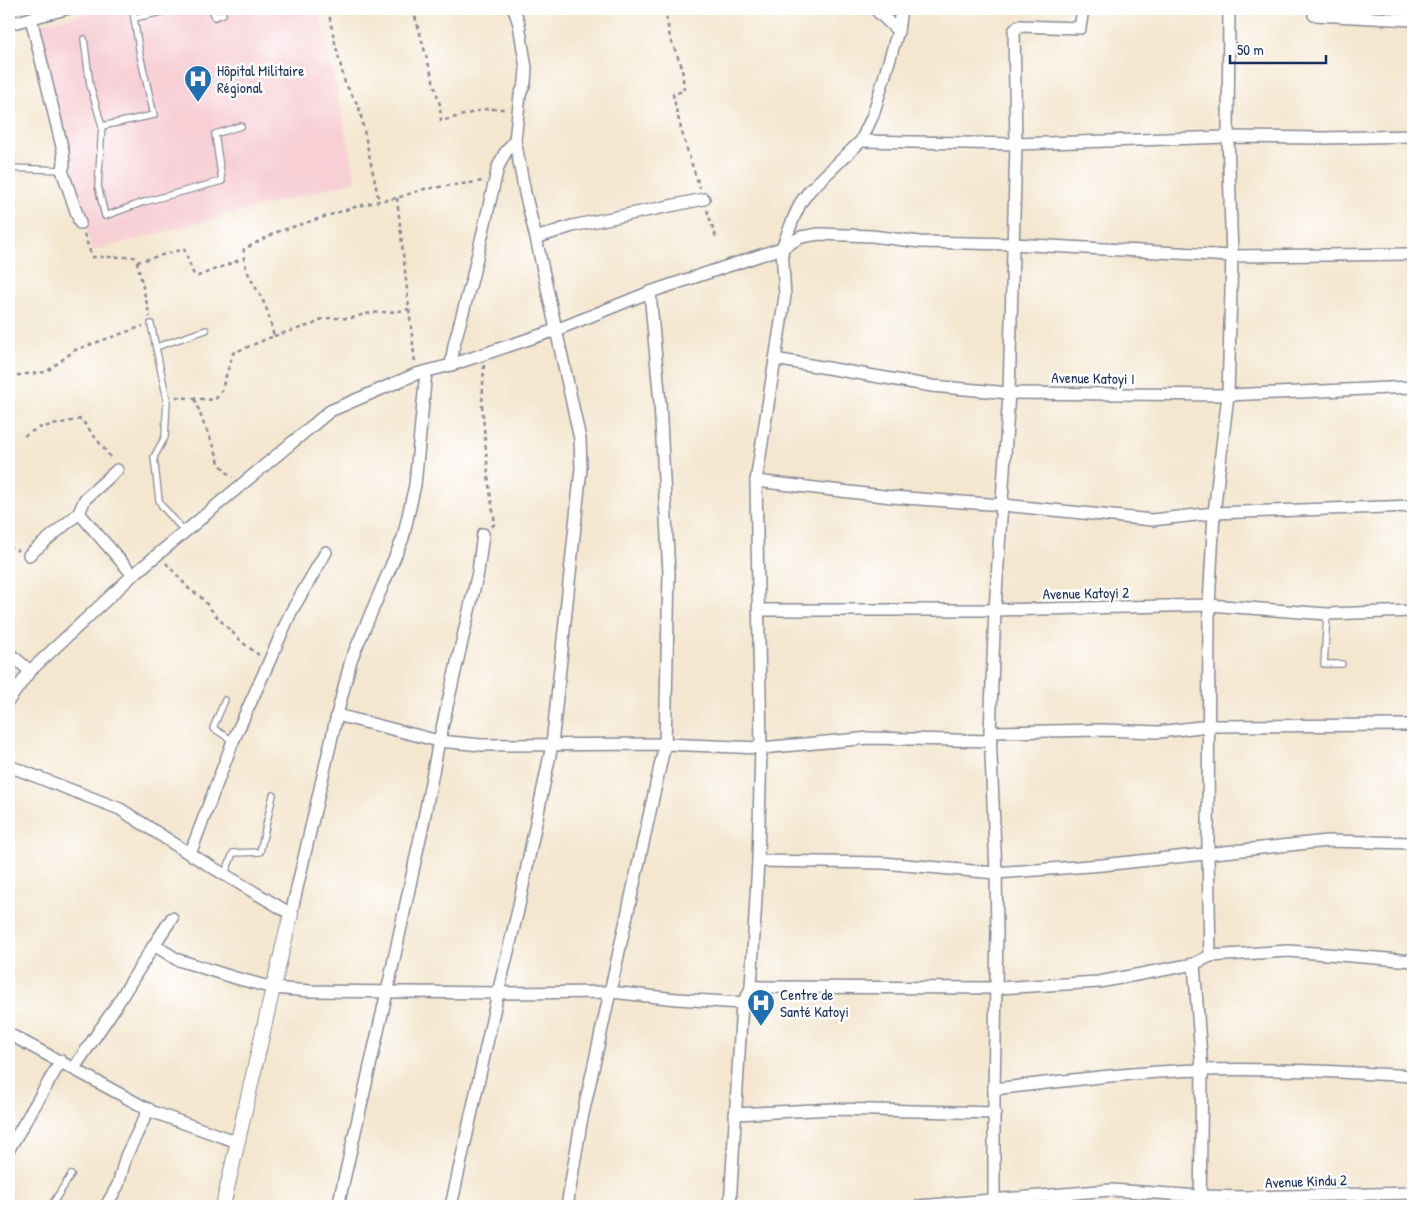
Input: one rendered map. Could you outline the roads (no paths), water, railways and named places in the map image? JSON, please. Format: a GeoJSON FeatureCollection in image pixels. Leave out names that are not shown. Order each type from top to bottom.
{"type":"FeatureCollection","features":[{"type":"Feature","properties":{"kind":"street"},"geometry":{"type":"LineString","coordinates":[[9,24],[66,9]]}},
{"type":"Feature","properties":{"kind":"street"},"geometry":{"type":"LineString","coordinates":[[451,1206],[518,910],[552,746],[581,468],[580,439],[515,140],[520,96],[525,83],[526,68],[519,24],[514,9]]}},
{"type":"Feature","properties":{"kind":"street"},"geometry":{"type":"LineString","coordinates":[[875,9],[898,31]]}},
{"type":"Feature","properties":{"kind":"street"},"geometry":{"type":"LineString","coordinates":[[730,1206],[742,1003],[748,996],[750,988],[758,860],[761,748],[756,481],[785,296],[782,248],[794,217],[810,190],[861,141],[873,115],[898,31],[901,9]]}},
{"type":"Feature","properties":{"kind":"street"},"geometry":{"type":"LineString","coordinates":[[994,1203],[996,873],[991,737],[995,610],[1009,392],[1016,144],[1014,31],[1019,26],[1078,29],[1081,26],[1083,9]]}},
{"type":"Feature","properties":{"kind":"street"},"geometry":{"type":"LineString","coordinates":[[1210,956],[1208,855],[1209,605],[1214,513],[1228,395],[1232,256],[1228,137],[1229,9]]}},
{"type":"Feature","properties":{"kind":"street"},"geometry":{"type":"LineString","coordinates":[[1314,15],[1413,20]]}},
{"type":"Feature","properties":{"kind":"street"},"geometry":{"type":"LineString","coordinates":[[31,18],[63,151],[64,165],[62,170],[80,223]]}},
{"type":"Feature","properties":{"kind":"street"},"geometry":{"type":"LineString","coordinates":[[861,141],[1016,144],[1228,137],[1324,138],[1413,136]]}},
{"type":"Feature","properties":{"kind":"street"},"geometry":{"type":"LineString","coordinates":[[451,365],[454,345],[501,159],[515,140]]}},
{"type":"Feature","properties":{"kind":"street"},"geometry":{"type":"LineString","coordinates":[[536,238],[572,226],[704,199]]}},
{"type":"Feature","properties":{"kind":"street"},"geometry":{"type":"LineString","coordinates":[[9,700],[30,670],[133,576],[326,414],[421,373],[556,330],[650,292],[782,248],[801,237],[819,234],[872,236],[920,242],[1013,244],[1232,256],[1413,254]]}},
{"type":"Feature","properties":{"kind":"street"},"geometry":{"type":"LineString","coordinates":[[567,1206],[581,1123],[665,744],[669,574],[660,403],[650,292]]}},
{"type":"Feature","properties":{"kind":"street","name":"Avenue Katoyi I"},"geometry":{"type":"LineString","coordinates":[[775,359],[932,386],[1009,392],[1228,395],[1413,387]]}},
{"type":"Feature","properties":{"kind":"street"},"geometry":{"type":"LineString","coordinates":[[223,1206],[351,660],[403,538],[415,485],[421,373]]}},
{"type":"Feature","properties":{"kind":"street"},"geometry":{"type":"LineString","coordinates":[[28,555],[79,513],[85,499],[117,470]]}},
{"type":"Feature","properties":{"kind":"street"},"geometry":{"type":"LineString","coordinates":[[756,481],[892,497],[1003,505],[1152,520],[1214,513],[1413,506]]}},
{"type":"Feature","properties":{"kind":"street"},"geometry":{"type":"LineString","coordinates":[[79,513],[133,576]]}},
{"type":"Feature","properties":{"kind":"street"},"geometry":{"type":"LineString","coordinates":[[338,1206],[387,992],[439,741],[478,572],[483,534]]}},
{"type":"Feature","properties":{"kind":"street"},"geometry":{"type":"LineString","coordinates":[[190,854],[233,740],[268,662],[291,612],[326,552]]}},
{"type":"Feature","properties":{"kind":"street","name":"Avenue Katoyi 2"},"geometry":{"type":"LineString","coordinates":[[759,610],[995,610],[1209,605],[1327,614],[1413,611]]}},
{"type":"Feature","properties":{"kind":"street"},"geometry":{"type":"LineString","coordinates":[[9,652],[30,670]]}},
{"type":"Feature","properties":{"kind":"street"},"geometry":{"type":"LineString","coordinates":[[337,715],[439,741],[481,745],[665,744],[761,748],[870,738],[991,737],[1102,730],[1158,732],[1208,726],[1413,725]]}},
{"type":"Feature","properties":{"kind":"street"},"geometry":{"type":"LineString","coordinates":[[9,766],[120,809],[190,854],[291,914]]}},
{"type":"Feature","properties":{"kind":"street"},"geometry":{"type":"LineString","coordinates":[[758,860],[883,863],[996,873],[1208,855],[1333,840],[1413,844]]}},
{"type":"Feature","properties":{"kind":"street"},"geometry":{"type":"LineString","coordinates":[[74,1068],[114,1010],[172,918]]}},
{"type":"Feature","properties":{"kind":"street"},"geometry":{"type":"LineString","coordinates":[[154,945],[183,962],[273,988],[310,991],[387,992],[611,992],[742,1003]]}},
{"type":"Feature","properties":{"kind":"street"},"geometry":{"type":"LineString","coordinates":[[750,988],[996,988],[1099,982],[1194,964],[1210,956],[1289,951],[1413,961]]}},
{"type":"Feature","properties":{"kind":"street"},"geometry":{"type":"LineString","coordinates":[[1194,964],[1202,1070],[1200,1201]]}},
{"type":"Feature","properties":{"kind":"street"},"geometry":{"type":"LineString","coordinates":[[9,1034],[149,1109],[237,1142]]}},
{"type":"Feature","properties":{"kind":"street"},"geometry":{"type":"LineString","coordinates":[[9,1149],[61,1061]]}},
{"type":"Feature","properties":{"kind":"street"},"geometry":{"type":"LineString","coordinates":[[994,1090],[1118,1074],[1202,1070],[1290,1069],[1413,1076]]}},
{"type":"Feature","properties":{"kind":"street"},"geometry":{"type":"LineString","coordinates":[[106,1206],[118,1185],[126,1156],[149,1109]]}},
{"type":"Feature","properties":{"kind":"street"},"geometry":{"type":"LineString","coordinates":[[735,1114],[833,1109],[995,1112]]}},
{"type":"Feature","properties":{"kind":"street","name":"Avenue Kindu 2"},"geometry":{"type":"LineString","coordinates":[[919,1206],[994,1203],[1116,1190],[1200,1201],[1251,1197],[1413,1193]]}},
{"type":"Feature","properties":{"kind":"street"},"geometry":{"type":"LineString","coordinates":[[9,1202],[14,1206]]}},
{"type":"Feature","properties":{"kind":"lane"},"geometry":{"type":"LineString","coordinates":[[102,126],[154,115],[140,55],[132,9]]}},
{"type":"Feature","properties":{"kind":"lane"},"geometry":{"type":"LineString","coordinates":[[134,18],[175,9]]}},
{"type":"Feature","properties":{"kind":"lane"},"geometry":{"type":"LineString","coordinates":[[212,9],[215,17],[223,14]]}},
{"type":"Feature","properties":{"kind":"lane"},"geometry":{"type":"LineString","coordinates":[[84,39],[90,85],[102,126],[98,186],[105,216],[144,202],[222,181],[215,134],[241,126]]}},
{"type":"Feature","properties":{"kind":"lane"},"geometry":{"type":"LineString","coordinates":[[9,168],[62,170]]}},
{"type":"Feature","properties":{"kind":"lane"},"geometry":{"type":"LineString","coordinates":[[152,324],[167,397],[165,437],[154,457],[159,500],[162,506],[186,532]]}},
{"type":"Feature","properties":{"kind":"lane"},"geometry":{"type":"LineString","coordinates":[[156,347],[206,330]]}},
{"type":"Feature","properties":{"kind":"lane"},"geometry":{"type":"LineString","coordinates":[[1327,614],[1324,664],[1342,664]]}},
{"type":"Feature","properties":{"kind":"lane"},"geometry":{"type":"LineString","coordinates":[[225,700],[213,728],[233,740]]}},
{"type":"Feature","properties":{"kind":"lane"},"geometry":{"type":"LineString","coordinates":[[225,874],[233,853],[260,852],[273,795]]}},
{"type":"Feature","properties":{"kind":"lane"},"geometry":{"type":"LineString","coordinates":[[52,1206],[71,1175]]}},
{"type":"Feature","properties":{"kind":"place","name":"Hôpital Militaire Régional"},"geometry":{"type":"Point","coordinates":[198,103]}},
{"type":"Feature","properties":{"kind":"place","name":"Centre de Santé Katoyi"},"geometry":{"type":"Point","coordinates":[761,1027]}}]}
